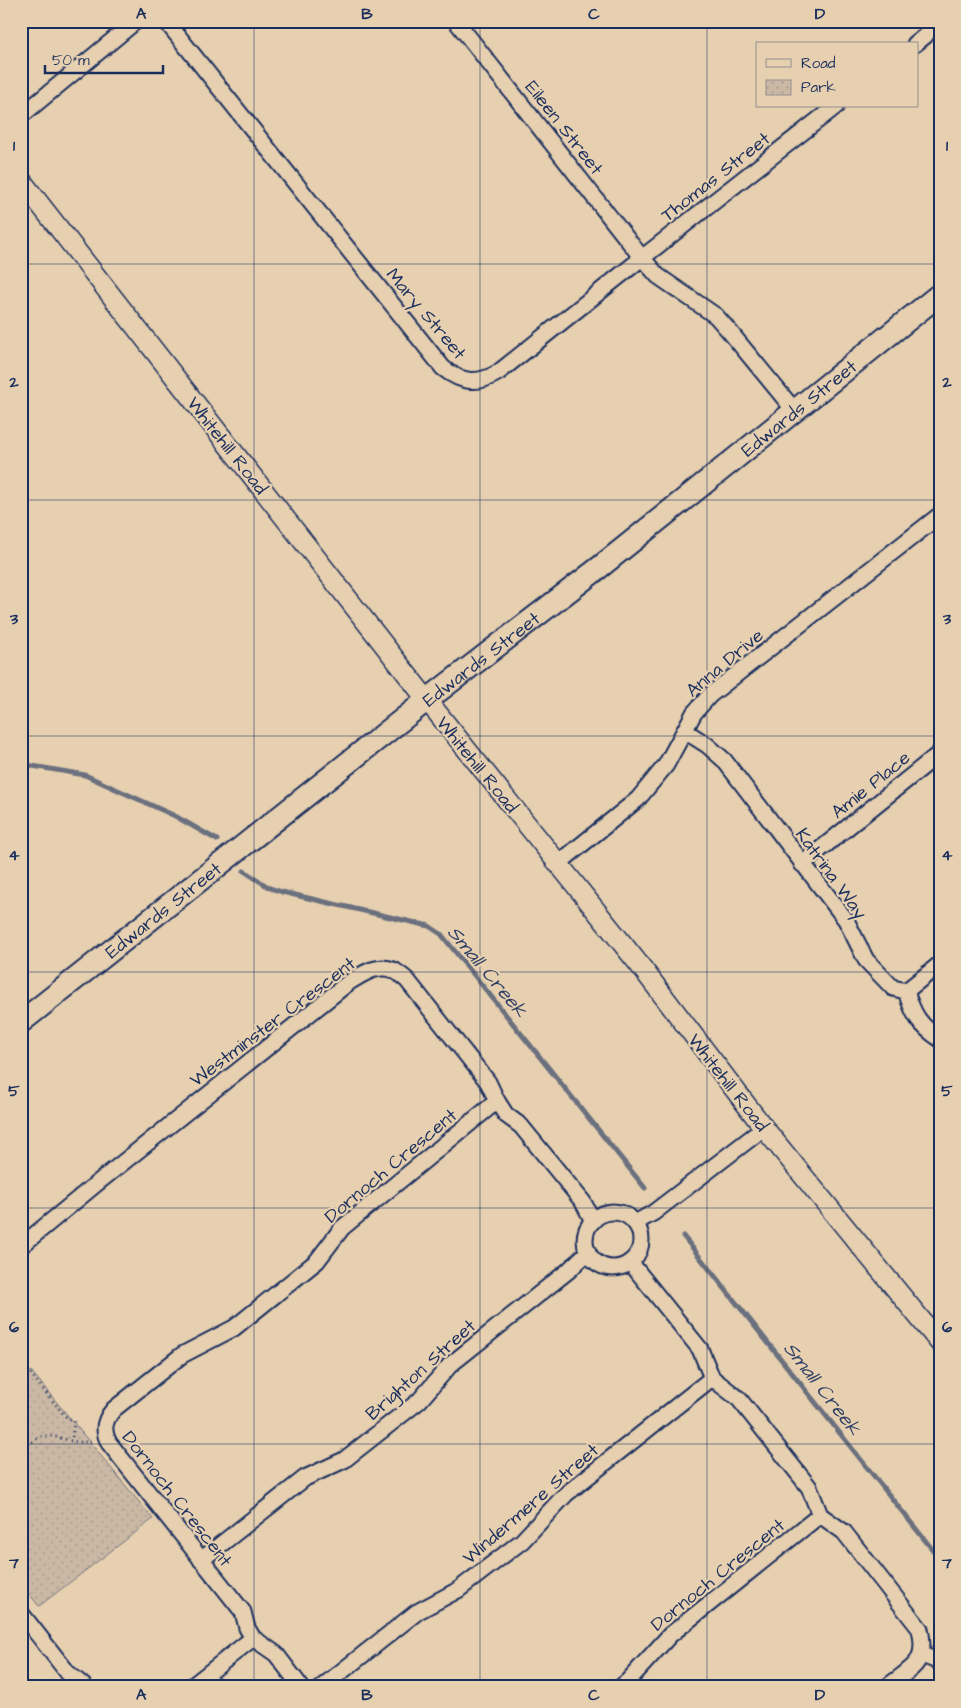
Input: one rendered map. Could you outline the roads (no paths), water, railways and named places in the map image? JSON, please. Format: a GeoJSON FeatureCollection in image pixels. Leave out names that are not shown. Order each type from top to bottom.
{"type":"FeatureCollection","features":[{"type":"Feature","properties":{"kind":"main road","name":"Edwards Street"},"geometry":{"type":"LineString","coordinates":[[21,1022],[427,700],[600,567],[940,294]]}},
{"type":"Feature","properties":{"kind":"street"},"geometry":{"type":"LineString","coordinates":[[21,116],[136,21]]}},
{"type":"Feature","properties":{"kind":"street","name":"Mary Street"},"geometry":{"type":"LineString","coordinates":[[166,21],[443,368],[451,375],[472,381],[486,380],[499,372],[642,258]]}},
{"type":"Feature","properties":{"kind":"street","name":"Eileen Street"},"geometry":{"type":"LineString","coordinates":[[456,21],[642,258]]}},
{"type":"Feature","properties":{"kind":"street"},"geometry":{"type":"LineString","coordinates":[[918,42],[925,36],[935,21]]}},
{"type":"Feature","properties":{"kind":"street","name":"Thomas Street"},"geometry":{"type":"LineString","coordinates":[[642,258],[833,108]]}},
{"type":"Feature","properties":{"kind":"street","name":"Whitehill Road"},"geometry":{"type":"LineString","coordinates":[[21,180],[427,700],[642,968],[764,1128],[940,1343]]}},
{"type":"Feature","properties":{"kind":"street"},"geometry":{"type":"LineString","coordinates":[[642,258],[658,276],[716,316],[794,410]]}},
{"type":"Feature","properties":{"kind":"street","name":"Anna Drive"},"geometry":{"type":"LineString","coordinates":[[559,863],[638,800],[666,765],[694,713],[710,695],[940,515]]}},
{"type":"Feature","properties":{"kind":"street","name":"Katrina Way"},"geometry":{"type":"LineString","coordinates":[[685,730],[707,745],[724,760],[846,920],[866,960],[893,988],[906,991]]}},
{"type":"Feature","properties":{"kind":"street","name":"Amie Place"},"geometry":{"type":"LineString","coordinates":[[802,864],[940,753]]}},
{"type":"Feature","properties":{"kind":"street"},"geometry":{"type":"LineString","coordinates":[[940,964],[906,991],[912,1013],[931,1033],[940,1039]]}},
{"type":"Feature","properties":{"kind":"street","name":"Westminster Crescent"},"geometry":{"type":"LineString","coordinates":[[21,1246],[348,983],[365,972],[378,968],[393,970],[407,980],[488,1082],[506,1115],[521,1126],[583,1202],[593,1221]]}},
{"type":"Feature","properties":{"kind":"street","name":"Dornoch Crescent"},"geometry":{"type":"LineString","coordinates":[[253,1638],[247,1628],[243,1612],[109,1443],[104,1429],[108,1415],[182,1355],[234,1328],[317,1261],[342,1228],[497,1101]]}},
{"type":"Feature","properties":{"kind":"street"},"geometry":{"type":"LineString","coordinates":[[635,1223],[653,1213],[764,1128]]}},
{"type":"Feature","properties":{"kind":"street"},"geometry":{"type":"LineString","coordinates":[[610,1212],[619,1213],[635,1223],[641,1237],[640,1245],[638,1253],[630,1262],[617,1268],[608,1268],[599,1264],[588,1252],[586,1235],[593,1221],[610,1212]]}},
{"type":"Feature","properties":{"kind":"street","name":"Brighton Street"},"geometry":{"type":"LineString","coordinates":[[201,1560],[305,1478],[344,1460],[420,1401],[450,1365],[568,1271],[588,1252]]}},
{"type":"Feature","properties":{"kind":"street"},"geometry":{"type":"LineString","coordinates":[[630,1262],[700,1349],[712,1378],[739,1399],[803,1480],[813,1495],[815,1506],[820,1515],[844,1532],[920,1628],[923,1641],[922,1654],[916,1664],[887,1687]]}},
{"type":"Feature","properties":{"kind":"street","name":"Windermere Street"},"geometry":{"type":"LineString","coordinates":[[322,1687],[417,1612],[458,1590],[522,1541],[566,1494],[712,1378]]}},
{"type":"Feature","properties":{"kind":"street","name":"Dornoch Crescent"},"geometry":{"type":"LineString","coordinates":[[621,1687],[670,1635],[820,1515]]}},
{"type":"Feature","properties":{"kind":"street"},"geometry":{"type":"LineString","coordinates":[[21,1613],[68,1673],[85,1687]]}},
{"type":"Feature","properties":{"kind":"street"},"geometry":{"type":"LineString","coordinates":[[191,1687],[253,1638],[276,1654],[301,1687]]}},
{"type":"Feature","properties":{"kind":"street"},"geometry":{"type":"LineString","coordinates":[[922,1654],[940,1662]]}},
{"type":"Feature","properties":{"kind":"waterway","name":"Small Creek"},"geometry":{"type":"LineString","coordinates":[[21,764],[85,775],[175,816],[217,840]]}},
{"type":"Feature","properties":{"kind":"waterway","name":"Small Creek"},"geometry":{"type":"LineString","coordinates":[[244,871],[270,888],[282,892],[429,926],[441,934],[645,1188]]}},
{"type":"Feature","properties":{"kind":"waterway","name":"Small Creek"},"geometry":{"type":"LineString","coordinates":[[683,1236],[940,1559]]}}]}
